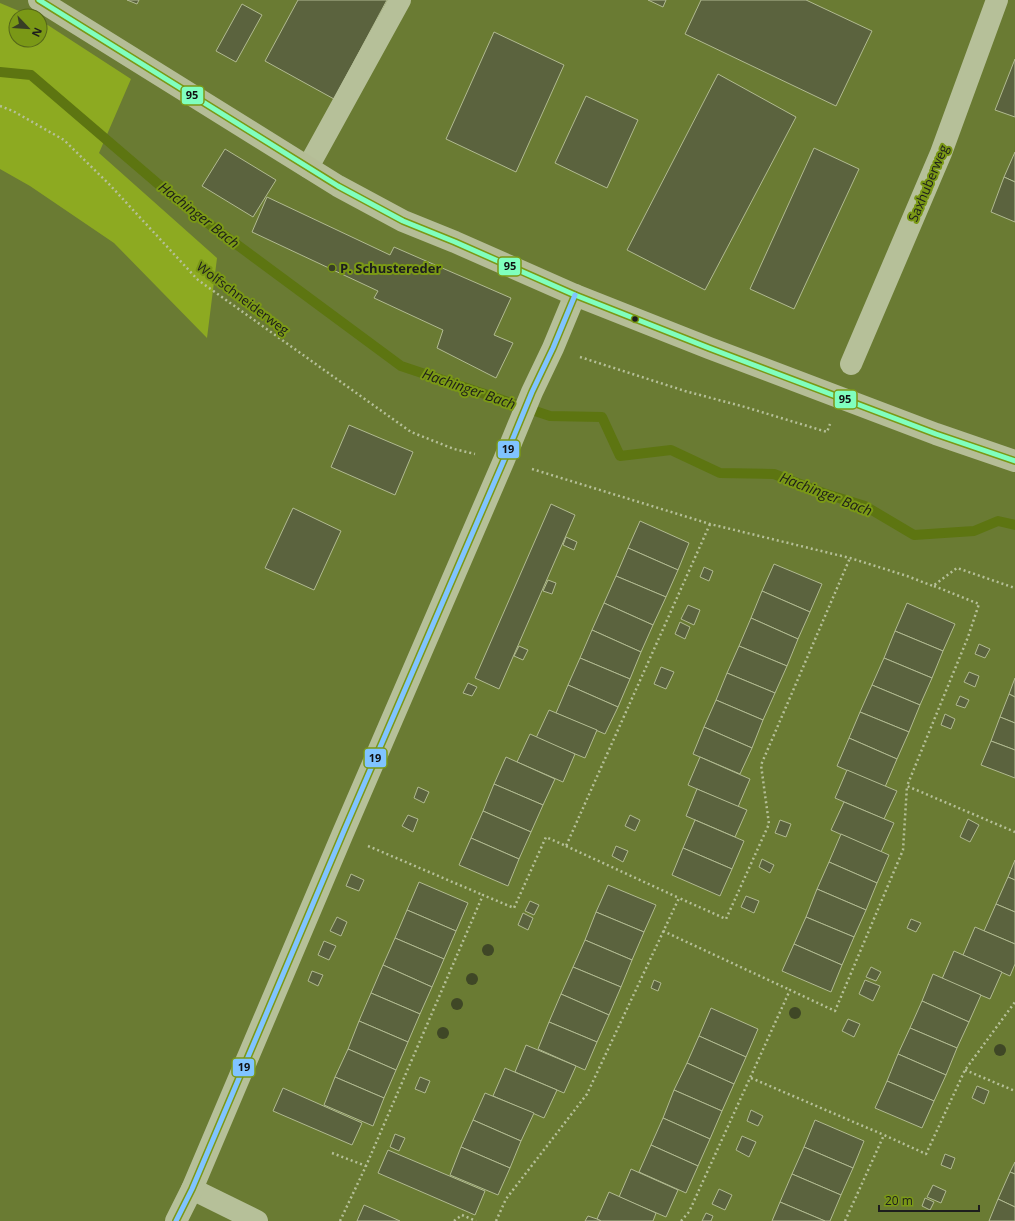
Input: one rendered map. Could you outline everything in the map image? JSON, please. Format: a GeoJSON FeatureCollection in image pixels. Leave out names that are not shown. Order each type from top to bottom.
{"type":"FeatureCollection","features":[{"type":"Feature","properties":{"kind":"main road"},"geometry":{"type":"LineString","coordinates":[[40,0],[338,186],[403,221],[455,242],[575,295],[709,348],[936,434],[1015,461]]}},
{"type":"Feature","properties":{"kind":"street"},"geometry":{"type":"LineString","coordinates":[[308,167],[400,0]]}},
{"type":"Feature","properties":{"kind":"street","name":"Saxhuberweg"},"geometry":{"type":"LineString","coordinates":[[851,364],[941,153],[997,0]]}},
{"type":"Feature","properties":{"kind":"street"},"geometry":{"type":"LineString","coordinates":[[176,1221],[192,1189],[519,422],[553,348],[575,295]]}},
{"type":"Feature","properties":{"kind":"street"},"geometry":{"type":"LineString","coordinates":[[192,1189],[257,1221]]}},
{"type":"Feature","properties":{"kind":"path","name":"Wolfschneiderweg"},"geometry":{"type":"LineString","coordinates":[[0,106],[14,111],[64,140],[109,184],[198,280],[411,432],[454,449],[504,460],[710,524],[850,558],[907,576],[980,604],[907,786]]}},
{"type":"Feature","properties":{"kind":"path"},"geometry":{"type":"LineString","coordinates":[[553,348],[685,391],[745,407],[827,432],[839,397]]}},
{"type":"Feature","properties":{"kind":"path"},"geometry":{"type":"LineString","coordinates":[[566,846],[710,524]]}},
{"type":"Feature","properties":{"kind":"path"},"geometry":{"type":"LineString","coordinates":[[378,851],[514,908],[546,837],[726,919],[769,824],[761,765],[850,558]]}},
{"type":"Feature","properties":{"kind":"path"},"geometry":{"type":"LineString","coordinates":[[933,586],[957,568],[1015,588]]}},
{"type":"Feature","properties":{"kind":"path"},"geometry":{"type":"LineString","coordinates":[[663,931],[835,1011],[904,850],[907,786],[1015,832]]}},
{"type":"Feature","properties":{"kind":"path"},"geometry":{"type":"LineString","coordinates":[[340,1221],[366,1166],[483,895]]}},
{"type":"Feature","properties":{"kind":"path"},"geometry":{"type":"LineString","coordinates":[[496,1221],[506,1199],[587,1094],[679,898]]}},
{"type":"Feature","properties":{"kind":"path"},"geometry":{"type":"LineString","coordinates":[[681,1221],[689,1212],[790,990]]}},
{"type":"Feature","properties":{"kind":"path"},"geometry":{"type":"LineString","coordinates":[[750,1077],[926,1154],[965,1070],[1015,1002]]}},
{"type":"Feature","properties":{"kind":"path"},"geometry":{"type":"LineString","coordinates":[[965,1070],[1015,1091]]}},
{"type":"Feature","properties":{"kind":"path"},"geometry":{"type":"LineString","coordinates":[[845,1221],[884,1135]]}},
{"type":"Feature","properties":{"kind":"path"},"geometry":{"type":"LineString","coordinates":[[332,1153],[366,1166]]}},
{"type":"Feature","properties":{"kind":"path"},"geometry":{"type":"LineString","coordinates":[[454,1221],[462,1215],[476,1221]]}},
{"type":"Feature","properties":{"kind":"green space"},"geometry":{"type":"Polygon","coordinates":[[[0,3],[12,8],[8,8],[8,48],[48,48],[48,25],[131,79],[99,153],[217,258],[207,338],[114,243],[30,186],[0,169],[0,3]]]}},
{"type":"Feature","properties":{"kind":"building"},"geometry":{"type":"Polygon","coordinates":[[[127,0],[139,0],[137,4],[127,0]]]}},
{"type":"Feature","properties":{"kind":"building"},"geometry":{"type":"Polygon","coordinates":[[[298,0],[387,0],[334,99],[265,61],[298,0]]]}},
{"type":"Feature","properties":{"kind":"building"},"geometry":{"type":"Polygon","coordinates":[[[648,0],[666,0],[663,7],[648,0]]]}},
{"type":"Feature","properties":{"kind":"building"},"geometry":{"type":"Polygon","coordinates":[[[701,0],[806,0],[872,31],[836,106],[685,34],[701,0]]]}},
{"type":"Feature","properties":{"kind":"building"},"geometry":{"type":"Polygon","coordinates":[[[242,4],[262,15],[236,62],[216,51],[242,4]]]}},
{"type":"Feature","properties":{"kind":"building"},"geometry":{"type":"Polygon","coordinates":[[[494,32],[564,65],[516,172],[446,139],[494,32]]]}},
{"type":"Feature","properties":{"kind":"building"},"geometry":{"type":"Polygon","coordinates":[[[1015,59],[1015,117],[995,110],[1015,59]]]}},
{"type":"Feature","properties":{"kind":"building"},"geometry":{"type":"Polygon","coordinates":[[[718,74],[796,117],[705,290],[627,250],[718,74]]]}},
{"type":"Feature","properties":{"kind":"building"},"geometry":{"type":"Polygon","coordinates":[[[586,96],[638,120],[607,188],[555,163],[586,96]]]}},
{"type":"Feature","properties":{"kind":"building"},"geometry":{"type":"Polygon","coordinates":[[[814,148],[859,169],[794,309],[750,289],[814,148]]]}},
{"type":"Feature","properties":{"kind":"building"},"geometry":{"type":"Polygon","coordinates":[[[225,149],[276,180],[253,217],[202,186],[225,149]]]}},
{"type":"Feature","properties":{"kind":"building"},"geometry":{"type":"Polygon","coordinates":[[[1015,152],[1015,182],[1004,177],[1015,152]]]}},
{"type":"Feature","properties":{"kind":"building"},"geometry":{"type":"Polygon","coordinates":[[[1004,177],[1015,182],[1015,222],[991,212],[1004,177]]]}},
{"type":"Feature","properties":{"kind":"building"},"geometry":{"type":"Polygon","coordinates":[[[267,197],[390,255],[394,247],[511,298],[494,335],[513,343],[496,378],[437,348],[443,330],[374,298],[378,291],[252,232],[267,197]]]}},
{"type":"Feature","properties":{"kind":"building"},"geometry":{"type":"Polygon","coordinates":[[[349,425],[413,452],[395,495],[331,467],[349,425]]]}},
{"type":"Feature","properties":{"kind":"building"},"geometry":{"type":"Polygon","coordinates":[[[551,504],[575,515],[499,689],[475,678],[551,504]]]}},
{"type":"Feature","properties":{"kind":"building"},"geometry":{"type":"Polygon","coordinates":[[[293,508],[341,531],[314,590],[265,568],[293,508]]]}},
{"type":"Feature","properties":{"kind":"building"},"geometry":{"type":"Polygon","coordinates":[[[640,521],[689,543],[678,570],[628,548],[640,521]]]}},
{"type":"Feature","properties":{"kind":"building"},"geometry":{"type":"Polygon","coordinates":[[[566,537],[577,542],[574,550],[563,545],[566,537]]]}},
{"type":"Feature","properties":{"kind":"building"},"geometry":{"type":"Polygon","coordinates":[[[628,548],[678,570],[666,597],[616,576],[628,548]]]}},
{"type":"Feature","properties":{"kind":"building"},"geometry":{"type":"Polygon","coordinates":[[[774,564],[822,584],[810,612],[762,591],[774,564]]]}},
{"type":"Feature","properties":{"kind":"building"},"geometry":{"type":"Polygon","coordinates":[[[704,567],[713,571],[709,581],[700,577],[704,567]]]}},
{"type":"Feature","properties":{"kind":"building"},"geometry":{"type":"Polygon","coordinates":[[[616,576],[666,597],[653,625],[604,603],[616,576]]]}},
{"type":"Feature","properties":{"kind":"building"},"geometry":{"type":"Polygon","coordinates":[[[548,580],[556,583],[552,594],[543,591],[548,580]]]}},
{"type":"Feature","properties":{"kind":"building"},"geometry":{"type":"Polygon","coordinates":[[[762,591],[810,612],[798,639],[751,618],[762,591]]]}},
{"type":"Feature","properties":{"kind":"building"},"geometry":{"type":"Polygon","coordinates":[[[604,603],[653,625],[641,652],[592,630],[604,603]]]}},
{"type":"Feature","properties":{"kind":"building"},"geometry":{"type":"Polygon","coordinates":[[[907,603],[955,624],[943,651],[895,631],[907,603]]]}},
{"type":"Feature","properties":{"kind":"building"},"geometry":{"type":"Polygon","coordinates":[[[688,605],[700,610],[694,625],[681,619],[688,605]]]}},
{"type":"Feature","properties":{"kind":"building"},"geometry":{"type":"Polygon","coordinates":[[[751,618],[798,639],[787,666],[739,646],[751,618]]]}},
{"type":"Feature","properties":{"kind":"building"},"geometry":{"type":"Polygon","coordinates":[[[680,622],[690,627],[685,639],[675,634],[680,622]]]}},
{"type":"Feature","properties":{"kind":"building"},"geometry":{"type":"Polygon","coordinates":[[[592,630],[641,652],[630,679],[580,658],[592,630]]]}},
{"type":"Feature","properties":{"kind":"building"},"geometry":{"type":"Polygon","coordinates":[[[895,631],[943,651],[932,678],[884,658],[895,631]]]}},
{"type":"Feature","properties":{"kind":"building"},"geometry":{"type":"Polygon","coordinates":[[[979,644],[990,649],[985,658],[975,654],[979,644]]]}},
{"type":"Feature","properties":{"kind":"building"},"geometry":{"type":"Polygon","coordinates":[[[519,646],[528,650],[523,660],[514,656],[519,646]]]}},
{"type":"Feature","properties":{"kind":"building"},"geometry":{"type":"Polygon","coordinates":[[[739,646],[787,666],[775,693],[727,673],[739,646]]]}},
{"type":"Feature","properties":{"kind":"building"},"geometry":{"type":"Polygon","coordinates":[[[580,658],[630,679],[618,707],[568,685],[580,658]]]}},
{"type":"Feature","properties":{"kind":"building"},"geometry":{"type":"Polygon","coordinates":[[[884,658],[932,678],[920,705],[872,685],[884,658]]]}},
{"type":"Feature","properties":{"kind":"building"},"geometry":{"type":"Polygon","coordinates":[[[661,667],[674,672],[666,689],[654,684],[661,667]]]}},
{"type":"Feature","properties":{"kind":"building"},"geometry":{"type":"Polygon","coordinates":[[[969,672],[979,676],[975,687],[964,682],[969,672]]]}},
{"type":"Feature","properties":{"kind":"building"},"geometry":{"type":"Polygon","coordinates":[[[727,673],[775,693],[763,720],[716,700],[727,673]]]}},
{"type":"Feature","properties":{"kind":"building"},"geometry":{"type":"Polygon","coordinates":[[[1015,678],[1015,697],[1009,694],[1015,678]]]}},
{"type":"Feature","properties":{"kind":"building"},"geometry":{"type":"Polygon","coordinates":[[[468,683],[477,687],[472,696],[463,693],[468,683]]]}},
{"type":"Feature","properties":{"kind":"building"},"geometry":{"type":"Polygon","coordinates":[[[568,685],[618,707],[605,734],[556,713],[568,685]]]}},
{"type":"Feature","properties":{"kind":"building"},"geometry":{"type":"Polygon","coordinates":[[[872,685],[920,705],[909,732],[860,712],[872,685]]]}},
{"type":"Feature","properties":{"kind":"building"},"geometry":{"type":"Polygon","coordinates":[[[1009,694],[1015,697],[1015,723],[1000,717],[1009,694]]]}},
{"type":"Feature","properties":{"kind":"building"},"geometry":{"type":"Polygon","coordinates":[[[960,696],[969,700],[965,708],[956,705],[960,696]]]}},
{"type":"Feature","properties":{"kind":"building"},"geometry":{"type":"Polygon","coordinates":[[[716,700],[763,720],[752,748],[704,727],[716,700]]]}},
{"type":"Feature","properties":{"kind":"building"},"geometry":{"type":"Polygon","coordinates":[[[549,710],[597,730],[585,758],[536,738],[549,710]]]}},
{"type":"Feature","properties":{"kind":"building"},"geometry":{"type":"Polygon","coordinates":[[[860,712],[909,732],[897,759],[849,738],[860,712]]]}},
{"type":"Feature","properties":{"kind":"building"},"geometry":{"type":"Polygon","coordinates":[[[945,714],[955,719],[951,729],[941,725],[945,714]]]}},
{"type":"Feature","properties":{"kind":"building"},"geometry":{"type":"Polygon","coordinates":[[[1000,717],[1015,723],[1015,750],[991,741],[1000,717]]]}},
{"type":"Feature","properties":{"kind":"building"},"geometry":{"type":"Polygon","coordinates":[[[704,727],[752,748],[740,774],[693,754],[704,727]]]}},
{"type":"Feature","properties":{"kind":"building"},"geometry":{"type":"Polygon","coordinates":[[[530,734],[575,754],[563,782],[517,762],[530,734]]]}},
{"type":"Feature","properties":{"kind":"building"},"geometry":{"type":"Polygon","coordinates":[[[849,738],[897,759],[885,787],[837,766],[849,738]]]}},
{"type":"Feature","properties":{"kind":"building"},"geometry":{"type":"Polygon","coordinates":[[[991,741],[1015,750],[1015,778],[981,765],[991,741]]]}},
{"type":"Feature","properties":{"kind":"building"},"geometry":{"type":"Polygon","coordinates":[[[506,757],[555,779],[543,805],[494,784],[506,757]]]}},
{"type":"Feature","properties":{"kind":"building"},"geometry":{"type":"Polygon","coordinates":[[[700,757],[750,779],[738,807],[688,785],[700,757]]]}},
{"type":"Feature","properties":{"kind":"building"},"geometry":{"type":"Polygon","coordinates":[[[847,770],[897,791],[884,819],[835,798],[847,770]]]}},
{"type":"Feature","properties":{"kind":"building"},"geometry":{"type":"Polygon","coordinates":[[[494,784],[543,805],[531,832],[483,811],[494,784]]]}},
{"type":"Feature","properties":{"kind":"building"},"geometry":{"type":"Polygon","coordinates":[[[418,787],[429,792],[424,803],[414,798],[418,787]]]}},
{"type":"Feature","properties":{"kind":"building"},"geometry":{"type":"Polygon","coordinates":[[[697,789],[747,810],[735,837],[686,816],[697,789]]]}},
{"type":"Feature","properties":{"kind":"building"},"geometry":{"type":"Polygon","coordinates":[[[844,802],[894,823],[881,852],[831,830],[844,802]]]}},
{"type":"Feature","properties":{"kind":"building"},"geometry":{"type":"Polygon","coordinates":[[[483,811],[531,832],[519,859],[471,838],[483,811]]]}},
{"type":"Feature","properties":{"kind":"building"},"geometry":{"type":"Polygon","coordinates":[[[408,815],[418,819],[413,832],[402,826],[408,815]]]}},
{"type":"Feature","properties":{"kind":"building"},"geometry":{"type":"Polygon","coordinates":[[[630,815],[640,820],[635,831],[625,826],[630,815]]]}},
{"type":"Feature","properties":{"kind":"building"},"geometry":{"type":"Polygon","coordinates":[[[968,819],[979,825],[970,842],[960,837],[968,819]]]}},
{"type":"Feature","properties":{"kind":"building"},"geometry":{"type":"Polygon","coordinates":[[[695,820],[744,841],[732,869],[683,848],[695,820]]]}},
{"type":"Feature","properties":{"kind":"building"},"geometry":{"type":"Polygon","coordinates":[[[780,820],[791,824],[786,837],[775,833],[780,820]]]}},
{"type":"Feature","properties":{"kind":"building"},"geometry":{"type":"Polygon","coordinates":[[[841,834],[889,855],[877,883],[829,862],[841,834]]]}},
{"type":"Feature","properties":{"kind":"building"},"geometry":{"type":"Polygon","coordinates":[[[471,838],[519,859],[508,886],[459,865],[471,838]]]}},
{"type":"Feature","properties":{"kind":"building"},"geometry":{"type":"Polygon","coordinates":[[[616,846],[628,851],[623,862],[612,856],[616,846]]]}},
{"type":"Feature","properties":{"kind":"building"},"geometry":{"type":"Polygon","coordinates":[[[683,848],[732,869],[720,896],[672,875],[683,848]]]}},
{"type":"Feature","properties":{"kind":"building"},"geometry":{"type":"Polygon","coordinates":[[[762,859],[774,865],[770,873],[759,867],[762,859]]]}},
{"type":"Feature","properties":{"kind":"building"},"geometry":{"type":"Polygon","coordinates":[[[1015,860],[1015,880],[1008,877],[1015,860]]]}},
{"type":"Feature","properties":{"kind":"building"},"geometry":{"type":"Polygon","coordinates":[[[829,862],[877,883],[866,910],[817,889],[829,862]]]}},
{"type":"Feature","properties":{"kind":"building"},"geometry":{"type":"Polygon","coordinates":[[[351,874],[364,880],[359,891],[346,886],[351,874]]]}},
{"type":"Feature","properties":{"kind":"building"},"geometry":{"type":"Polygon","coordinates":[[[1008,877],[1015,880],[1015,912],[996,904],[1008,877]]]}},
{"type":"Feature","properties":{"kind":"building"},"geometry":{"type":"Polygon","coordinates":[[[419,882],[468,903],[456,931],[407,910],[419,882]]]}},
{"type":"Feature","properties":{"kind":"building"},"geometry":{"type":"Polygon","coordinates":[[[608,885],[656,905],[644,932],[596,912],[608,885]]]}},
{"type":"Feature","properties":{"kind":"building"},"geometry":{"type":"Polygon","coordinates":[[[817,889],[866,910],[854,937],[806,917],[817,889]]]}},
{"type":"Feature","properties":{"kind":"building"},"geometry":{"type":"Polygon","coordinates":[[[746,896],[759,901],[754,913],[741,907],[746,896]]]}},
{"type":"Feature","properties":{"kind":"building"},"geometry":{"type":"Polygon","coordinates":[[[530,901],[539,905],[534,915],[525,911],[530,901]]]}},
{"type":"Feature","properties":{"kind":"building"},"geometry":{"type":"Polygon","coordinates":[[[996,904],[1015,912],[1015,944],[984,931],[996,904]]]}},
{"type":"Feature","properties":{"kind":"building"},"geometry":{"type":"Polygon","coordinates":[[[407,910],[456,931],[444,959],[395,938],[407,910]]]}},
{"type":"Feature","properties":{"kind":"building"},"geometry":{"type":"Polygon","coordinates":[[[596,912],[644,932],[632,960],[585,940],[596,912]]]}},
{"type":"Feature","properties":{"kind":"building"},"geometry":{"type":"Polygon","coordinates":[[[523,913],[533,918],[528,930],[518,925],[523,913]]]}},
{"type":"Feature","properties":{"kind":"building"},"geometry":{"type":"Polygon","coordinates":[[[337,917],[347,922],[341,936],[330,931],[337,917]]]}},
{"type":"Feature","properties":{"kind":"building"},"geometry":{"type":"Polygon","coordinates":[[[806,917],[854,937],[842,965],[794,944],[806,917]]]}},
{"type":"Feature","properties":{"kind":"building"},"geometry":{"type":"Polygon","coordinates":[[[911,919],[921,923],[916,932],[907,928],[911,919]]]}},
{"type":"Feature","properties":{"kind":"building"},"geometry":{"type":"Polygon","coordinates":[[[975,927],[1015,944],[1015,964],[1010,976],[963,955],[975,927]]]}},
{"type":"Feature","properties":{"kind":"building"},"geometry":{"type":"Polygon","coordinates":[[[395,938],[444,959],[432,987],[383,965],[395,938]]]}},
{"type":"Feature","properties":{"kind":"building"},"geometry":{"type":"Polygon","coordinates":[[[585,940],[632,960],[621,987],[573,967],[585,940]]]}},
{"type":"Feature","properties":{"kind":"building"},"geometry":{"type":"Polygon","coordinates":[[[324,941],[336,946],[329,960],[318,955],[324,941]]]}},
{"type":"Feature","properties":{"kind":"building"},"geometry":{"type":"Polygon","coordinates":[[[794,944],[842,965],[831,992],[782,971],[794,944]]]}},
{"type":"Feature","properties":{"kind":"building"},"geometry":{"type":"Polygon","coordinates":[[[954,951],[1002,972],[990,999],[942,979],[954,951]]]}},
{"type":"Feature","properties":{"kind":"building"},"geometry":{"type":"Polygon","coordinates":[[[383,965],[432,987],[420,1014],[371,993],[383,965]]]}},
{"type":"Feature","properties":{"kind":"building"},"geometry":{"type":"Polygon","coordinates":[[[573,967],[621,987],[609,1015],[561,994],[573,967]]]}},
{"type":"Feature","properties":{"kind":"building"},"geometry":{"type":"Polygon","coordinates":[[[871,967],[881,972],[876,981],[866,977],[871,967]]]}},
{"type":"Feature","properties":{"kind":"building"},"geometry":{"type":"Polygon","coordinates":[[[312,971],[323,975],[318,986],[308,981],[312,971]]]}},
{"type":"Feature","properties":{"kind":"building"},"geometry":{"type":"Polygon","coordinates":[[[933,974],[981,995],[969,1022],[922,1001],[933,974]]]}},
{"type":"Feature","properties":{"kind":"building"},"geometry":{"type":"Polygon","coordinates":[[[654,980],[661,983],[658,991],[651,988],[654,980]]]}},
{"type":"Feature","properties":{"kind":"building"},"geometry":{"type":"Polygon","coordinates":[[[865,980],[880,986],[873,1001],[859,994],[865,980]]]}},
{"type":"Feature","properties":{"kind":"building"},"geometry":{"type":"Polygon","coordinates":[[[371,993],[420,1014],[408,1042],[359,1021],[371,993]]]}},
{"type":"Feature","properties":{"kind":"building"},"geometry":{"type":"Polygon","coordinates":[[[561,994],[609,1015],[597,1042],[549,1022],[561,994]]]}},
{"type":"Feature","properties":{"kind":"building"},"geometry":{"type":"Polygon","coordinates":[[[922,1001],[969,1022],[957,1048],[910,1028],[922,1001]]]}},
{"type":"Feature","properties":{"kind":"building"},"geometry":{"type":"Polygon","coordinates":[[[711,1008],[758,1029],[746,1057],[699,1036],[711,1008]]]}},
{"type":"Feature","properties":{"kind":"building"},"geometry":{"type":"Polygon","coordinates":[[[848,1019],[860,1024],[854,1037],[842,1031],[848,1019]]]}},
{"type":"Feature","properties":{"kind":"building"},"geometry":{"type":"Polygon","coordinates":[[[359,1021],[408,1042],[396,1070],[348,1049],[359,1021]]]}},
{"type":"Feature","properties":{"kind":"building"},"geometry":{"type":"Polygon","coordinates":[[[549,1022],[597,1042],[585,1070],[538,1049],[549,1022]]]}},
{"type":"Feature","properties":{"kind":"building"},"geometry":{"type":"Polygon","coordinates":[[[910,1028],[957,1048],[946,1075],[898,1054],[910,1028]]]}},
{"type":"Feature","properties":{"kind":"building"},"geometry":{"type":"Polygon","coordinates":[[[699,1036],[746,1057],[734,1084],[687,1063],[699,1036]]]}},
{"type":"Feature","properties":{"kind":"building"},"geometry":{"type":"Polygon","coordinates":[[[526,1045],[576,1066],[564,1093],[515,1072],[526,1045]]]}},
{"type":"Feature","properties":{"kind":"building"},"geometry":{"type":"Polygon","coordinates":[[[348,1049],[396,1070],[384,1098],[335,1077],[348,1049]]]}},
{"type":"Feature","properties":{"kind":"building"},"geometry":{"type":"Polygon","coordinates":[[[898,1054],[946,1075],[934,1101],[887,1081],[898,1054]]]}},
{"type":"Feature","properties":{"kind":"building"},"geometry":{"type":"Polygon","coordinates":[[[687,1063],[734,1084],[722,1111],[674,1090],[687,1063]]]}},
{"type":"Feature","properties":{"kind":"building"},"geometry":{"type":"Polygon","coordinates":[[[505,1068],[557,1090],[544,1118],[493,1096],[505,1068]]]}},
{"type":"Feature","properties":{"kind":"building"},"geometry":{"type":"Polygon","coordinates":[[[335,1077],[384,1098],[373,1126],[324,1105],[335,1077]]]}},
{"type":"Feature","properties":{"kind":"building"},"geometry":{"type":"Polygon","coordinates":[[[420,1077],[430,1081],[425,1093],[415,1089],[420,1077]]]}},
{"type":"Feature","properties":{"kind":"building"},"geometry":{"type":"Polygon","coordinates":[[[887,1081],[934,1101],[922,1128],[875,1108],[887,1081]]]}},
{"type":"Feature","properties":{"kind":"building"},"geometry":{"type":"Polygon","coordinates":[[[977,1086],[989,1091],[984,1104],[972,1098],[977,1086]]]}},
{"type":"Feature","properties":{"kind":"building"},"geometry":{"type":"Polygon","coordinates":[[[283,1088],[362,1123],[352,1145],[273,1111],[283,1088]]]}},
{"type":"Feature","properties":{"kind":"building"},"geometry":{"type":"Polygon","coordinates":[[[674,1090],[722,1111],[710,1139],[663,1118],[674,1090]]]}},
{"type":"Feature","properties":{"kind":"building"},"geometry":{"type":"Polygon","coordinates":[[[485,1093],[534,1113],[521,1141],[473,1120],[485,1093]]]}},
{"type":"Feature","properties":{"kind":"building"},"geometry":{"type":"Polygon","coordinates":[[[751,1110],[763,1116],[758,1126],[747,1121],[751,1110]]]}},
{"type":"Feature","properties":{"kind":"building"},"geometry":{"type":"Polygon","coordinates":[[[663,1118],[710,1139],[698,1166],[651,1145],[663,1118]]]}},
{"type":"Feature","properties":{"kind":"building"},"geometry":{"type":"Polygon","coordinates":[[[473,1120],[521,1141],[510,1168],[461,1147],[473,1120]]]}},
{"type":"Feature","properties":{"kind":"building"},"geometry":{"type":"Polygon","coordinates":[[[815,1120],[864,1141],[853,1168],[804,1147],[815,1120]]]}},
{"type":"Feature","properties":{"kind":"building"},"geometry":{"type":"Polygon","coordinates":[[[395,1134],[405,1138],[399,1151],[390,1147],[395,1134]]]}},
{"type":"Feature","properties":{"kind":"building"},"geometry":{"type":"Polygon","coordinates":[[[742,1136],[756,1142],[749,1157],[736,1150],[742,1136]]]}},
{"type":"Feature","properties":{"kind":"building"},"geometry":{"type":"Polygon","coordinates":[[[651,1145],[698,1166],[686,1193],[639,1172],[651,1145]]]}},
{"type":"Feature","properties":{"kind":"building"},"geometry":{"type":"Polygon","coordinates":[[[461,1147],[510,1168],[498,1195],[450,1175],[461,1147]]]}},
{"type":"Feature","properties":{"kind":"building"},"geometry":{"type":"Polygon","coordinates":[[[804,1147],[853,1168],[841,1195],[792,1174],[804,1147]]]}},
{"type":"Feature","properties":{"kind":"building"},"geometry":{"type":"Polygon","coordinates":[[[388,1150],[485,1191],[475,1215],[378,1173],[388,1150]]]}},
{"type":"Feature","properties":{"kind":"building"},"geometry":{"type":"Polygon","coordinates":[[[945,1154],[955,1158],[951,1169],[941,1165],[945,1154]]]}},
{"type":"Feature","properties":{"kind":"building"},"geometry":{"type":"Polygon","coordinates":[[[1015,1162],[1015,1174],[1010,1172],[1015,1162]]]}},
{"type":"Feature","properties":{"kind":"building"},"geometry":{"type":"Polygon","coordinates":[[[631,1169],[678,1190],[666,1217],[619,1197],[631,1169]]]}},
{"type":"Feature","properties":{"kind":"building"},"geometry":{"type":"Polygon","coordinates":[[[1010,1172],[1015,1174],[1015,1207],[998,1199],[1010,1172]]]}},
{"type":"Feature","properties":{"kind":"building"},"geometry":{"type":"Polygon","coordinates":[[[792,1174],[841,1195],[830,1221],[825,1221],[780,1202],[792,1174]]]}},
{"type":"Feature","properties":{"kind":"building"},"geometry":{"type":"Polygon","coordinates":[[[933,1185],[946,1191],[941,1203],[927,1197],[933,1185]]]}},
{"type":"Feature","properties":{"kind":"building"},"geometry":{"type":"Polygon","coordinates":[[[719,1189],[732,1195],[725,1210],[712,1204],[719,1189]]]}},
{"type":"Feature","properties":{"kind":"building"},"geometry":{"type":"Polygon","coordinates":[[[609,1192],[656,1213],[653,1221],[601,1221],[597,1219],[609,1192]]]}},
{"type":"Feature","properties":{"kind":"building"},"geometry":{"type":"Polygon","coordinates":[[[925,1198],[934,1202],[930,1210],[922,1206],[925,1198]]]}},
{"type":"Feature","properties":{"kind":"building"},"geometry":{"type":"Polygon","coordinates":[[[998,1199],[1015,1207],[1015,1221],[989,1221],[998,1199]]]}},
{"type":"Feature","properties":{"kind":"building"},"geometry":{"type":"Polygon","coordinates":[[[780,1202],[825,1221],[772,1221],[780,1202]]]}},
{"type":"Feature","properties":{"kind":"building"},"geometry":{"type":"Polygon","coordinates":[[[364,1205],[400,1221],[357,1221],[364,1205]]]}},
{"type":"Feature","properties":{"kind":"building"},"geometry":{"type":"Polygon","coordinates":[[[706,1213],[713,1216],[711,1221],[702,1221],[706,1213]]]}},
{"type":"Feature","properties":{"kind":"building"},"geometry":{"type":"Polygon","coordinates":[[[588,1216],[597,1219],[601,1221],[585,1221],[588,1216]]]}},
{"type":"Feature","properties":{"kind":"waterway","name":"Hachinger Bach"},"geometry":{"type":"LineString","coordinates":[[0,72],[31,75],[178,201],[401,366],[550,416],[602,417],[620,456],[671,450],[720,473],[774,474],[823,493],[865,506],[914,535],[974,531],[998,521],[1015,525]]}},
{"type":"Feature","properties":{"kind":"transit line","name":"95"},"geometry":{"type":"LineString","coordinates":[[39,0],[338,186],[403,221],[455,242],[575,295],[709,348],[936,434],[1015,461]]}},
{"type":"Feature","properties":{"kind":"transit line","name":"19"},"geometry":{"type":"LineString","coordinates":[[176,1221],[192,1189],[343,833],[575,295]]}},
{"type":"Feature","properties":{"kind":"place","name":"P. Schustereder"},"geometry":{"type":"Point","coordinates":[332,268]}}]}
